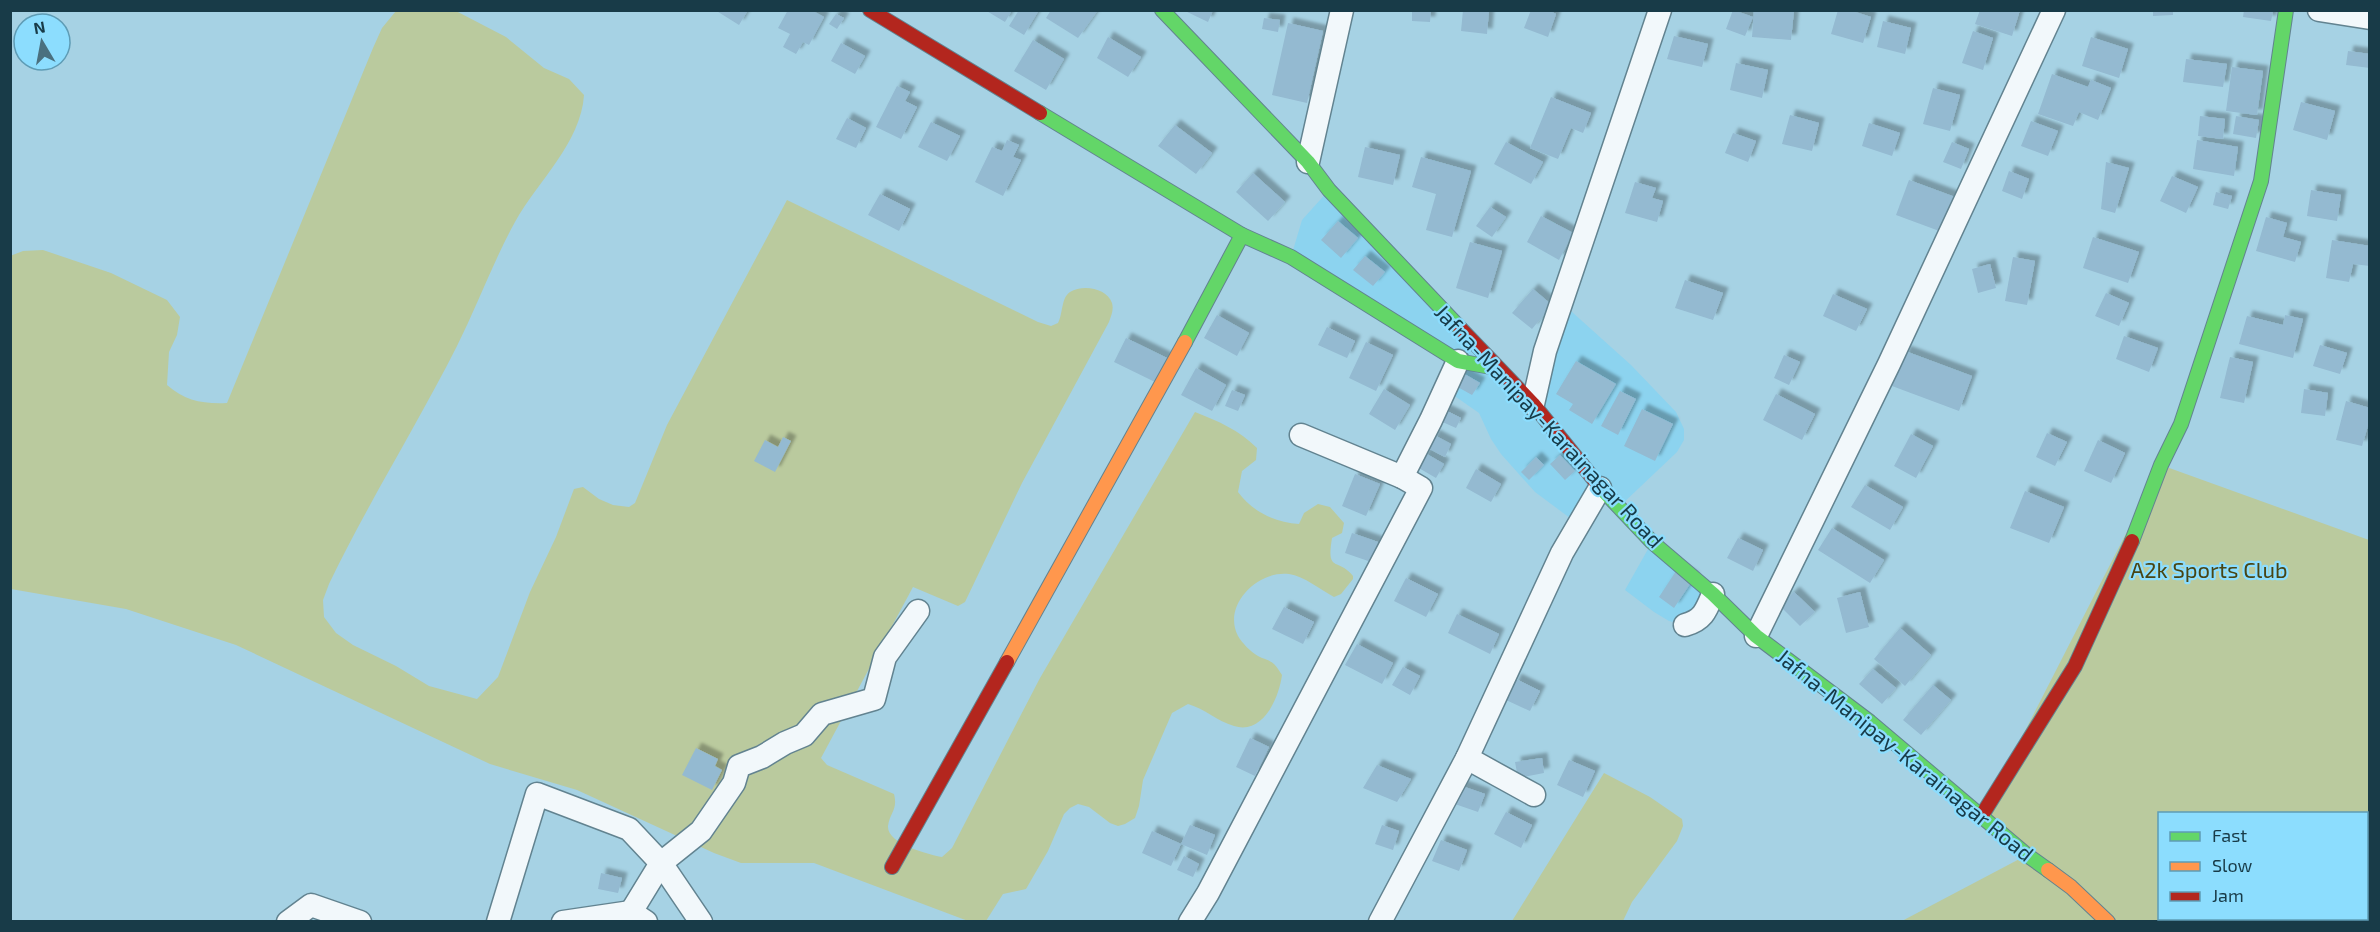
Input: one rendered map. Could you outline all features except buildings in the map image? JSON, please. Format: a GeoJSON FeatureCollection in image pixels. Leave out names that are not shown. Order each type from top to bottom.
{"type":"FeatureCollection","features":[{"type":"Feature","properties":{"kind":"street"},"geometry":{"type":"LineString","coordinates":[[870,10],[1242,235],[1291,257],[1458,361],[1496,368]]}},
{"type":"Feature","properties":{"kind":"street","name":"Jafna-Manipay-Karainagar Road"},"geometry":{"type":"LineString","coordinates":[[1162,10],[1308,162],[1329,190],[1496,368],[1533,404],[1600,488],[1652,542],[1713,594],[1756,636],[1870,722],[2027,855],[2071,887],[2108,921]]}},
{"type":"Feature","properties":{"kind":"street"},"geometry":{"type":"LineString","coordinates":[[1308,162],[1342,10]]}},
{"type":"Feature","properties":{"kind":"street"},"geometry":{"type":"LineString","coordinates":[[1533,404],[1545,351],[1660,10]]}},
{"type":"Feature","properties":{"kind":"street"},"geometry":{"type":"LineString","coordinates":[[1756,636],[1889,364],[2054,10]]}},
{"type":"Feature","properties":{"kind":"street"},"geometry":{"type":"LineString","coordinates":[[1982,815],[2075,666],[2140,524],[2161,465],[2181,424],[2260,181],[2286,10]]}},
{"type":"Feature","properties":{"kind":"street"},"geometry":{"type":"LineString","coordinates":[[2319,10],[2370,18]]}},
{"type":"Feature","properties":{"kind":"street"},"geometry":{"type":"LineString","coordinates":[[892,867],[1174,364],[1242,235]]}},
{"type":"Feature","properties":{"kind":"street"},"geometry":{"type":"LineString","coordinates":[[1402,477],[1458,361]]}},
{"type":"Feature","properties":{"kind":"street"},"geometry":{"type":"LineString","coordinates":[[1190,921],[1235,841],[1421,488],[1402,477],[1301,435]]}},
{"type":"Feature","properties":{"kind":"street"},"geometry":{"type":"LineString","coordinates":[[1380,921],[1467,758],[1562,553],[1600,488]]}},
{"type":"Feature","properties":{"kind":"street"},"geometry":{"type":"LineString","coordinates":[[1685,625],[1696,622],[1705,615],[1713,594]]}},
{"type":"Feature","properties":{"kind":"street"},"geometry":{"type":"LineString","coordinates":[[563,921],[638,917],[661,863],[701,831],[734,783],[739,766],[762,757],[785,742],[804,735],[822,714],[874,699],[885,657],[918,611]]}},
{"type":"Feature","properties":{"kind":"street"},"geometry":{"type":"LineString","coordinates":[[1467,758],[1533,795]]}},
{"type":"Feature","properties":{"kind":"street"},"geometry":{"type":"LineString","coordinates":[[498,921],[537,794],[629,829],[661,863],[701,921]]}},
{"type":"Feature","properties":{"kind":"street"},"geometry":{"type":"LineString","coordinates":[[288,921],[311,905],[360,921]]}},
{"type":"Feature","properties":{"kind":"shaded area"},"geometry":{"type":"Polygon","coordinates":[[[1329,190],[1533,404],[1562,303],[1631,365],[1676,412],[1684,429],[1684,440],[1677,452],[1619,507],[1600,489],[1578,524],[1535,492],[1501,454],[1479,413],[1446,390],[1457,361],[1291,257],[1302,220],[1329,190]]]}},
{"type":"Feature","properties":{"kind":"shaded area"},"geometry":{"type":"Polygon","coordinates":[[[1652,542],[1713,594],[1685,625],[1669,621],[1625,590],[1652,542]]]}},
{"type":"Feature","properties":{"kind":"green space"},"geometry":{"type":"Polygon","coordinates":[[[396,11],[456,11],[506,37],[544,68],[569,79],[584,95],[581,113],[567,146],[515,222],[457,346],[329,584],[323,600],[324,617],[336,633],[353,645],[396,666],[429,686],[477,699],[498,677],[530,592],[556,537],[574,489],[583,487],[599,499],[613,505],[629,507],[635,503],[667,425],[787,200],[1038,322],[1051,326],[1058,323],[1067,295],[1081,288],[1100,291],[1109,298],[1113,306],[1109,322],[1022,483],[965,602],[958,606],[913,587],[821,758],[827,765],[894,794],[894,807],[888,826],[894,838],[909,847],[942,857],[952,848],[1040,678],[1195,412],[1236,431],[1257,448],[1256,460],[1242,471],[1238,492],[1250,505],[1265,515],[1299,524],[1304,513],[1318,504],[1330,507],[1344,523],[1342,533],[1332,538],[1331,549],[1332,561],[1348,570],[1353,576],[1341,594],[1334,597],[1301,577],[1277,574],[1255,584],[1239,602],[1234,624],[1238,636],[1252,652],[1271,661],[1282,675],[1277,694],[1268,712],[1253,725],[1244,727],[1228,724],[1188,704],[1172,713],[1143,780],[1135,818],[1118,826],[1110,823],[1089,807],[1078,804],[1070,808],[1064,814],[1048,851],[1026,889],[1003,894],[986,921],[968,921],[814,863],[741,863],[714,853],[577,790],[490,764],[236,645],[126,609],[11,589],[10,256],[23,251],[43,250],[111,273],[167,300],[180,317],[177,335],[169,352],[167,385],[188,398],[210,403],[227,403],[373,48],[382,28],[396,11]]]}},
{"type":"Feature","properties":{"kind":"green space","name":"A2k Sports Club"},"geometry":{"type":"Polygon","coordinates":[[[2161,465],[2369,540],[2369,921],[1900,922],[2027,855],[1982,815],[2161,465]]]}},
{"type":"Feature","properties":{"kind":"green space"},"geometry":{"type":"Polygon","coordinates":[[[1604,773],[1650,797],[1682,819],[1683,826],[1677,841],[1632,902],[1623,921],[1512,921],[1604,773]]]}},
{"type":"Feature","properties":{"kind":"traffic: fast"},"geometry":{"type":"LineString","coordinates":[[1162,10],[1308,162],[1329,190],[1460,328]]}},
{"type":"Feature","properties":{"kind":"traffic: fast"},"geometry":{"type":"LineString","coordinates":[[2132,541],[2161,465],[2181,424],[2261,181],[2286,10]]}},
{"type":"Feature","properties":{"kind":"traffic: fast"},"geometry":{"type":"LineString","coordinates":[[1040,113],[1242,235],[1291,257],[1458,361],[1496,368]]}},
{"type":"Feature","properties":{"kind":"traffic: fast"},"geometry":{"type":"LineString","coordinates":[[1185,342],[1242,235]]}},
{"type":"Feature","properties":{"kind":"traffic: fast"},"geometry":{"type":"LineString","coordinates":[[1600,487],[1652,542],[1713,594],[1756,636],[1870,722],[2027,855],[2048,870]]}},
{"type":"Feature","properties":{"kind":"traffic: slow"},"geometry":{"type":"LineString","coordinates":[[1007,662],[1185,342]]}},
{"type":"Feature","properties":{"kind":"traffic: slow"},"geometry":{"type":"LineString","coordinates":[[2048,870],[2071,887],[2108,922]]}},
{"type":"Feature","properties":{"kind":"traffic: jam"},"geometry":{"type":"LineString","coordinates":[[870,10],[1040,113]]}},
{"type":"Feature","properties":{"kind":"traffic: jam"},"geometry":{"type":"LineString","coordinates":[[1460,328],[1533,404],[1600,487]]}},
{"type":"Feature","properties":{"kind":"traffic: jam"},"geometry":{"type":"LineString","coordinates":[[1982,815],[2075,666],[2132,541]]}},
{"type":"Feature","properties":{"kind":"traffic: jam"},"geometry":{"type":"LineString","coordinates":[[892,867],[1007,662]]}}]}
